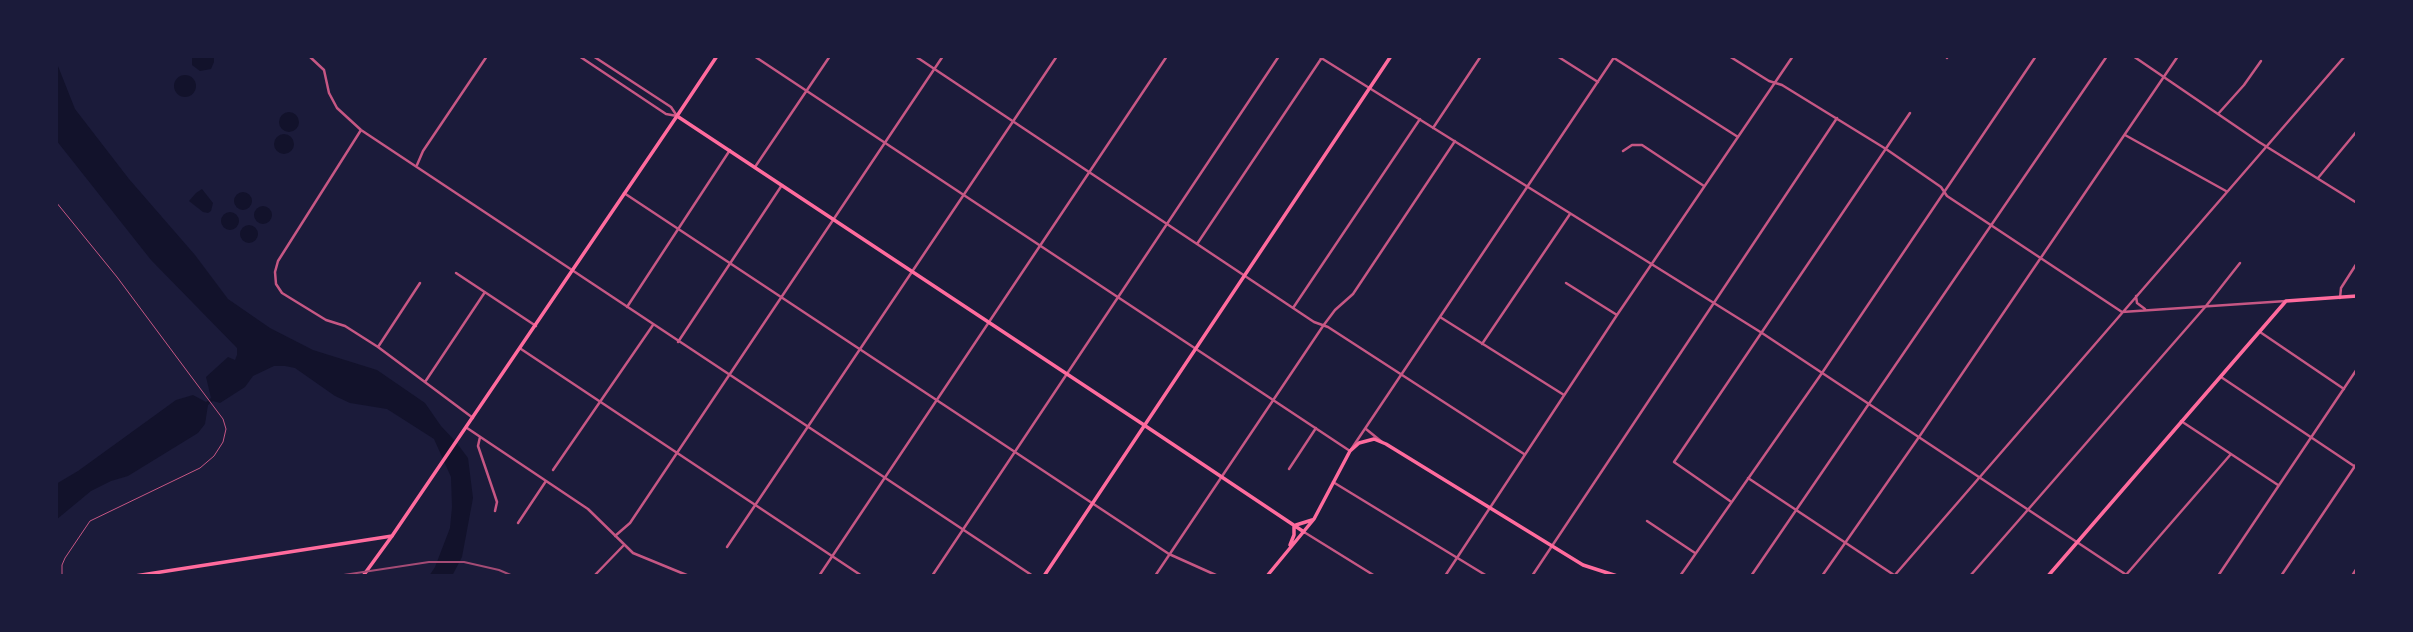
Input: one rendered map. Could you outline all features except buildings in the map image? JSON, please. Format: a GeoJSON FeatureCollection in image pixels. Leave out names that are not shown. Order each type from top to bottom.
{"type":"FeatureCollection","features":[{"type":"Feature","properties":{"kind":"main road"},"geometry":{"type":"LineString","coordinates":[[363,576],[521,349],[717,56]]}},
{"type":"Feature","properties":{"kind":"main road"},"geometry":{"type":"LineString","coordinates":[[1044,576],[1391,56]]}},
{"type":"Feature","properties":{"kind":"main road"},"geometry":{"type":"LineString","coordinates":[[677,116],[1304,532]]}},
{"type":"Feature","properties":{"kind":"main road"},"geometry":{"type":"LineString","coordinates":[[2048,576],[2286,302],[2357,296]]}},
{"type":"Feature","properties":{"kind":"main road"},"geometry":{"type":"LineString","coordinates":[[1267,576],[1314,519],[1350,450],[1367,440],[1382,442],[1583,565],[1617,576]]}},
{"type":"Feature","properties":{"kind":"main road"},"geometry":{"type":"LineString","coordinates":[[1293,525],[1305,524],[1314,519]]}},
{"type":"Feature","properties":{"kind":"main road"},"geometry":{"type":"LineString","coordinates":[[1285,553],[1293,539],[1293,525]]}},
{"type":"Feature","properties":{"kind":"main road"},"geometry":{"type":"LineString","coordinates":[[135,576],[392,536]]}},
{"type":"Feature","properties":{"kind":"street"},"geometry":{"type":"LineString","coordinates":[[309,56],[324,70],[329,93],[337,108],[361,130],[1033,576]]}},
{"type":"Feature","properties":{"kind":"street"},"geometry":{"type":"LineString","coordinates":[[416,166],[423,151],[487,56]]}},
{"type":"Feature","properties":{"kind":"street"},"geometry":{"type":"LineString","coordinates":[[579,56],[666,114],[677,116]]}},
{"type":"Feature","properties":{"kind":"street"},"geometry":{"type":"LineString","coordinates":[[593,56],[671,107],[677,116]]}},
{"type":"Feature","properties":{"kind":"street"},"geometry":{"type":"LineString","coordinates":[[754,56],[1350,450],[1614,57],[1738,137]]}},
{"type":"Feature","properties":{"kind":"street"},"geometry":{"type":"LineString","coordinates":[[755,167],[830,56]]}},
{"type":"Feature","properties":{"kind":"street"},"geometry":{"type":"LineString","coordinates":[[915,56],[1293,308],[1524,454]]}},
{"type":"Feature","properties":{"kind":"street"},"geometry":{"type":"LineString","coordinates":[[615,536],[630,523],[943,56]]}},
{"type":"Feature","properties":{"kind":"street"},"geometry":{"type":"LineString","coordinates":[[727,547],[1057,56]]}},
{"type":"Feature","properties":{"kind":"street"},"geometry":{"type":"LineString","coordinates":[[819,576],[1167,56]]}},
{"type":"Feature","properties":{"kind":"street"},"geometry":{"type":"LineString","coordinates":[[932,576],[1279,56]]}},
{"type":"Feature","properties":{"kind":"street"},"geometry":{"type":"LineString","coordinates":[[1433,128],[1480,56]]}},
{"type":"Feature","properties":{"kind":"street"},"geometry":{"type":"LineString","coordinates":[[1556,56],[1598,82]]}},
{"type":"Feature","properties":{"kind":"street"},"geometry":{"type":"LineString","coordinates":[[1729,56],[1886,149],[1947,196],[2122,312],[2286,302]]}},
{"type":"Feature","properties":{"kind":"street"},"geometry":{"type":"LineString","coordinates":[[1445,576],[1563,395],[1793,56]]}},
{"type":"Feature","properties":{"kind":"street"},"geometry":{"type":"LineString","coordinates":[[1679,576],[1822,373],[2036,56]]}},
{"type":"Feature","properties":{"kind":"street"},"geometry":{"type":"LineString","coordinates":[[1751,576],[2106,56]]}},
{"type":"Feature","properties":{"kind":"street"},"geometry":{"type":"LineString","coordinates":[[2133,56],[2357,203]]}},
{"type":"Feature","properties":{"kind":"street"},"geometry":{"type":"LineString","coordinates":[[1822,576],[2178,56]]}},
{"type":"Feature","properties":{"kind":"street"},"geometry":{"type":"LineString","coordinates":[[1748,478],[1895,576],[2345,56]]}},
{"type":"Feature","properties":{"kind":"street"},"geometry":{"type":"LineString","coordinates":[[1197,244],[1321,57],[1762,333],[2126,576],[2231,454]]}},
{"type":"Feature","properties":{"kind":"street"},"geometry":{"type":"LineString","coordinates":[[2218,114],[2261,61]]}},
{"type":"Feature","properties":{"kind":"street"},"geometry":{"type":"LineString","coordinates":[[1731,502],[1674,463],[1910,113]]}},
{"type":"Feature","properties":{"kind":"street"},"geometry":{"type":"LineString","coordinates":[[1532,576],[1837,118]]}},
{"type":"Feature","properties":{"kind":"street"},"geometry":{"type":"LineString","coordinates":[[1293,308],[1420,119]]}},
{"type":"Feature","properties":{"kind":"street"},"geometry":{"type":"LineString","coordinates":[[361,130],[279,259],[274,274],[276,285],[282,293],[326,320],[345,326],[378,347],[473,418]]}},
{"type":"Feature","properties":{"kind":"street"},"geometry":{"type":"LineString","coordinates":[[2318,178],[2357,131]]}},
{"type":"Feature","properties":{"kind":"street"},"geometry":{"type":"LineString","coordinates":[[2125,135],[2226,191]]}},
{"type":"Feature","properties":{"kind":"street"},"geometry":{"type":"LineString","coordinates":[[2352,138],[2357,141]]}},
{"type":"Feature","properties":{"kind":"street"},"geometry":{"type":"LineString","coordinates":[[1155,576],[1323,326],[1335,310],[1353,294],[1455,141]]}},
{"type":"Feature","properties":{"kind":"street"},"geometry":{"type":"LineString","coordinates":[[1623,151],[1632,145],[1642,145],[1704,186]]}},
{"type":"Feature","properties":{"kind":"street"},"geometry":{"type":"LineString","coordinates":[[627,307],[730,150]]}},
{"type":"Feature","properties":{"kind":"street"},"geometry":{"type":"LineString","coordinates":[[678,342],[782,185]]}},
{"type":"Feature","properties":{"kind":"street"},"geometry":{"type":"LineString","coordinates":[[624,193],[1169,554],[1218,576]]}},
{"type":"Feature","properties":{"kind":"street"},"geometry":{"type":"LineString","coordinates":[[1482,344],[1571,213]]}},
{"type":"Feature","properties":{"kind":"street"},"geometry":{"type":"LineString","coordinates":[[1970,576],[2206,306],[2240,263]]}},
{"type":"Feature","properties":{"kind":"street"},"geometry":{"type":"LineString","coordinates":[[2340,298],[2341,288],[2357,263]]}},
{"type":"Feature","properties":{"kind":"street"},"geometry":{"type":"LineString","coordinates":[[456,273],[536,326]]}},
{"type":"Feature","properties":{"kind":"street"},"geometry":{"type":"LineString","coordinates":[[1566,283],[1617,315]]}},
{"type":"Feature","properties":{"kind":"street"},"geometry":{"type":"LineString","coordinates":[[378,347],[419,284]]}},
{"type":"Feature","properties":{"kind":"street"},"geometry":{"type":"LineString","coordinates":[[425,382],[485,292]]}},
{"type":"Feature","properties":{"kind":"street"},"geometry":{"type":"LineString","coordinates":[[2136,295],[2138,305],[2148,310]]}},
{"type":"Feature","properties":{"kind":"street"},"geometry":{"type":"LineString","coordinates":[[1440,317],[1563,395]]}},
{"type":"Feature","properties":{"kind":"street"},"geometry":{"type":"LineString","coordinates":[[553,470],[653,325]]}},
{"type":"Feature","properties":{"kind":"street"},"geometry":{"type":"LineString","coordinates":[[2260,332],[2344,389]]}},
{"type":"Feature","properties":{"kind":"street"},"geometry":{"type":"LineString","coordinates":[[521,349],[862,576]]}},
{"type":"Feature","properties":{"kind":"street"},"geometry":{"type":"LineString","coordinates":[[2218,576],[2357,369]]}},
{"type":"Feature","properties":{"kind":"street"},"geometry":{"type":"LineString","coordinates":[[2221,377],[2356,466],[2281,576]]}},
{"type":"Feature","properties":{"kind":"street"},"geometry":{"type":"LineString","coordinates":[[2181,421],[2278,486]]}},
{"type":"Feature","properties":{"kind":"street"},"geometry":{"type":"LineString","coordinates":[[466,428],[594,514],[639,557],[666,565],[689,576]]}},
{"type":"Feature","properties":{"kind":"street"},"geometry":{"type":"LineString","coordinates":[[1289,469],[1315,428]]}},
{"type":"Feature","properties":{"kind":"street"},"geometry":{"type":"LineString","coordinates":[[1364,428],[1382,442]]}},
{"type":"Feature","properties":{"kind":"street"},"geometry":{"type":"LineString","coordinates":[[480,437],[478,446],[497,502],[495,511]]}},
{"type":"Feature","properties":{"kind":"street"},"geometry":{"type":"LineString","coordinates":[[518,523],[545,481]]}},
{"type":"Feature","properties":{"kind":"street"},"geometry":{"type":"LineString","coordinates":[[1334,482],[1487,576]]}},
{"type":"Feature","properties":{"kind":"street"},"geometry":{"type":"LineString","coordinates":[[1647,521],[1695,553]]}},
{"type":"Feature","properties":{"kind":"street"},"geometry":{"type":"LineString","coordinates":[[1304,532],[1375,576]]}},
{"type":"Feature","properties":{"kind":"street"},"geometry":{"type":"LineString","coordinates":[[594,576],[624,545]]}},
{"type":"Feature","properties":{"kind":"street"},"geometry":{"type":"LineString","coordinates":[[2352,576],[2356,571]]}},
{"type":"Feature","properties":{"kind":"lane"},"geometry":{"type":"LineString","coordinates":[[56,202],[117,277],[207,398],[225,424],[226,432],[223,442],[209,462],[200,468],[90,521],[65,558],[62,576]]}},
{"type":"Feature","properties":{"kind":"shaded area"},"geometry":{"type":"Polygon","coordinates":[[[192,56],[214,56],[211,69],[200,71],[192,65],[192,56]]]}},
{"type":"Feature","properties":{"kind":"shaded area"},"geometry":{"type":"Polygon","coordinates":[[[56,61],[75,109],[228,299],[270,328],[313,350],[377,370],[425,403],[456,442],[468,458],[473,498],[462,557],[452,576],[429,576],[450,528],[452,507],[451,477],[434,439],[387,409],[350,403],[335,396],[295,368],[285,366],[274,366],[253,376],[245,387],[220,403],[213,401],[208,405],[205,424],[198,433],[128,476],[91,491],[56,520],[56,484],[176,400],[193,395],[206,402],[211,398],[206,377],[228,357],[235,360],[237,348],[151,260],[56,140],[56,61]]]}},
{"type":"Feature","properties":{"kind":"shaded area"},"geometry":{"type":"Polygon","coordinates":[[[185,75],[193,78],[196,86],[193,94],[185,97],[177,94],[174,86],[177,78],[185,75]]]}},
{"type":"Feature","properties":{"kind":"shaded area"},"geometry":{"type":"Polygon","coordinates":[[[289,112],[296,115],[299,122],[296,129],[289,132],[282,129],[279,122],[282,115],[289,112]]]}},
{"type":"Feature","properties":{"kind":"shaded area"},"geometry":{"type":"Polygon","coordinates":[[[280,134],[288,134],[294,144],[288,154],[280,154],[274,148],[274,140],[280,134]]]}},
{"type":"Feature","properties":{"kind":"shaded area"},"geometry":{"type":"Polygon","coordinates":[[[202,189],[213,203],[208,213],[189,201],[202,189]]]}},
{"type":"Feature","properties":{"kind":"shaded area"},"geometry":{"type":"Polygon","coordinates":[[[243,192],[251,197],[252,201],[247,209],[243,210],[235,205],[234,201],[239,193],[243,192]]]}},
{"type":"Feature","properties":{"kind":"shaded area"},"geometry":{"type":"Polygon","coordinates":[[[263,206],[271,211],[272,215],[267,223],[263,224],[255,219],[254,215],[259,207],[263,206]]]}},
{"type":"Feature","properties":{"kind":"shaded area"},"geometry":{"type":"Polygon","coordinates":[[[230,212],[236,215],[239,221],[236,227],[230,230],[224,227],[221,221],[224,215],[230,212]]]}},
{"type":"Feature","properties":{"kind":"shaded area"},"geometry":{"type":"Polygon","coordinates":[[[249,225],[255,228],[258,234],[255,240],[249,243],[243,240],[240,234],[243,228],[249,225]]]}},
{"type":"Feature","properties":{"kind":"railway"},"geometry":{"type":"LineString","coordinates":[[337,576],[429,562],[464,562],[513,576]]}}]}
